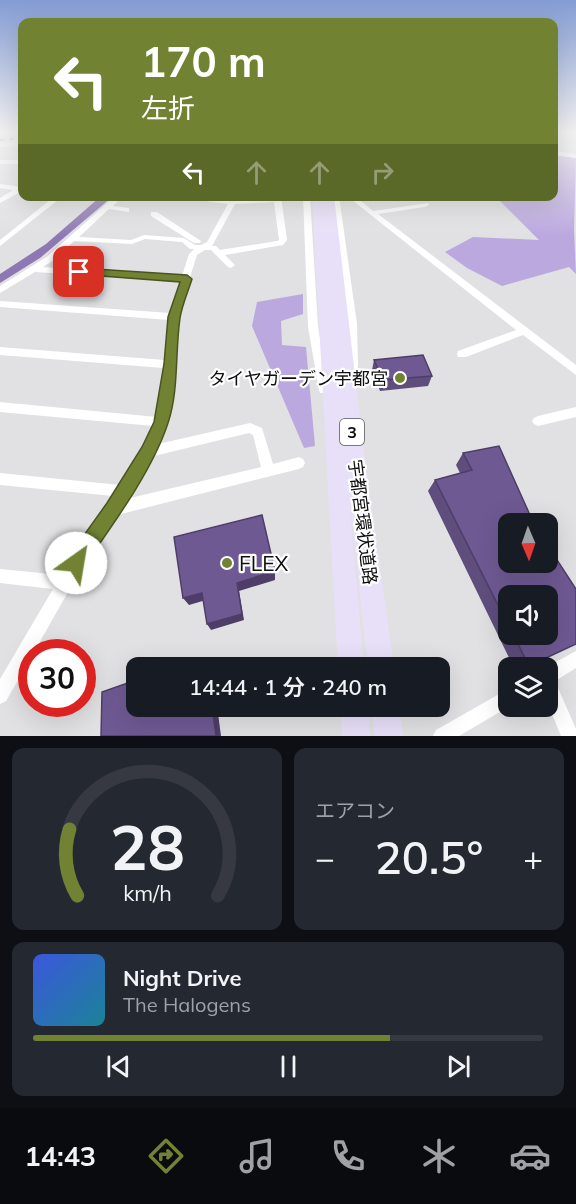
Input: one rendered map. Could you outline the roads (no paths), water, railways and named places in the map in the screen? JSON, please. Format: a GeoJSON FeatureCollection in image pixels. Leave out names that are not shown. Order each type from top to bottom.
{"type":"FeatureCollection","features":[{"type":"Feature","properties":{"kind":"main road","name":"宇都宮環状道路"},"geometry":{"type":"LineString","coordinates":[[317,201],[350,657]]}},
{"type":"Feature","properties":{"kind":"main road","name":"宇都宮環状道路"},"geometry":{"type":"LineString","coordinates":[[329,201],[354,452],[380,657]]}},
{"type":"Feature","properties":{"kind":"main road"},"geometry":{"type":"LineString","coordinates":[[355,717],[356,736]]}},
{"type":"Feature","properties":{"kind":"main road"},"geometry":{"type":"LineString","coordinates":[[386,717],[388,736]]}},
{"type":"Feature","properties":{"kind":"street"},"geometry":{"type":"LineString","coordinates":[[0,186],[18,189]]}},
{"type":"Feature","properties":{"kind":"street"},"geometry":{"type":"LineString","coordinates":[[0,201],[18,191]]}},
{"type":"Feature","properties":{"kind":"street"},"geometry":{"type":"LineString","coordinates":[[0,244],[54,201]]}},
{"type":"Feature","properties":{"kind":"street"},"geometry":{"type":"LineString","coordinates":[[0,290],[36,269],[115,201]]}},
{"type":"Feature","properties":{"kind":"street"},"geometry":{"type":"LineString","coordinates":[[0,695],[88,543],[113,509],[147,452],[161,422],[171,364],[174,317],[193,254],[210,243],[233,201]]}},
{"type":"Feature","properties":{"kind":"street"},"geometry":{"type":"LineString","coordinates":[[219,254],[280,243],[283,240],[277,201]]}},
{"type":"Feature","properties":{"kind":"street"},"geometry":{"type":"LineString","coordinates":[[306,201],[313,327],[335,452]]}},
{"type":"Feature","properties":{"kind":"street"},"geometry":{"type":"LineString","coordinates":[[337,201],[352,324],[354,452]]}},
{"type":"Feature","properties":{"kind":"street"},"geometry":{"type":"LineString","coordinates":[[356,201],[576,371]]}},
{"type":"Feature","properties":{"kind":"street"},"geometry":{"type":"LineString","coordinates":[[372,213],[425,205]]}},
{"type":"Feature","properties":{"kind":"street"},"geometry":{"type":"LineString","coordinates":[[108,207],[126,210]]}},
{"type":"Feature","properties":{"kind":"street"},"geometry":{"type":"LineString","coordinates":[[154,214],[205,246]]}},
{"type":"Feature","properties":{"kind":"street"},"geometry":{"type":"LineString","coordinates":[[73,239],[132,242],[144,237],[184,240],[193,247],[213,248],[231,265]]}},
{"type":"Feature","properties":{"kind":"street"},"geometry":{"type":"LineString","coordinates":[[36,269],[187,279]]}},
{"type":"Feature","properties":{"kind":"street"},"geometry":{"type":"LineString","coordinates":[[0,304],[174,317]]}},
{"type":"Feature","properties":{"kind":"street"},"geometry":{"type":"LineString","coordinates":[[462,354],[524,331]]}},
{"type":"Feature","properties":{"kind":"street"},"geometry":{"type":"LineString","coordinates":[[0,351],[171,364]]}},
{"type":"Feature","properties":{"kind":"street"},"geometry":{"type":"LineString","coordinates":[[0,407],[161,422]]}},
{"type":"Feature","properties":{"kind":"street"},"geometry":{"type":"LineString","coordinates":[[538,421],[576,412]]}},
{"type":"Feature","properties":{"kind":"street"},"geometry":{"type":"LineString","coordinates":[[147,452],[250,428],[258,432],[268,470]]}},
{"type":"Feature","properties":{"kind":"street"},"geometry":{"type":"LineString","coordinates":[[113,509],[299,463]]}},
{"type":"Feature","properties":{"kind":"street"},"geometry":{"type":"LineString","coordinates":[[0,479],[122,491]]}},
{"type":"Feature","properties":{"kind":"street"},"geometry":{"type":"LineString","coordinates":[[0,576],[64,583]]}},
{"type":"Feature","properties":{"kind":"street"},"geometry":{"type":"LineString","coordinates":[[558,669],[576,659]]}},
{"type":"Feature","properties":{"kind":"street"},"geometry":{"type":"LineString","coordinates":[[442,736],[498,704]]}},
{"type":"Feature","properties":{"kind":"street"},"geometry":{"type":"LineString","coordinates":[[558,708],[570,736]]}},
{"type":"Feature","properties":{"kind":"place","name":"タイヤガーデン宇都宮"},"geometry":{"type":"Point","coordinates":[400,378]}},
{"type":"Feature","properties":{"kind":"place","name":"FLEX"},"geometry":{"type":"Point","coordinates":[227,563]}}]}
